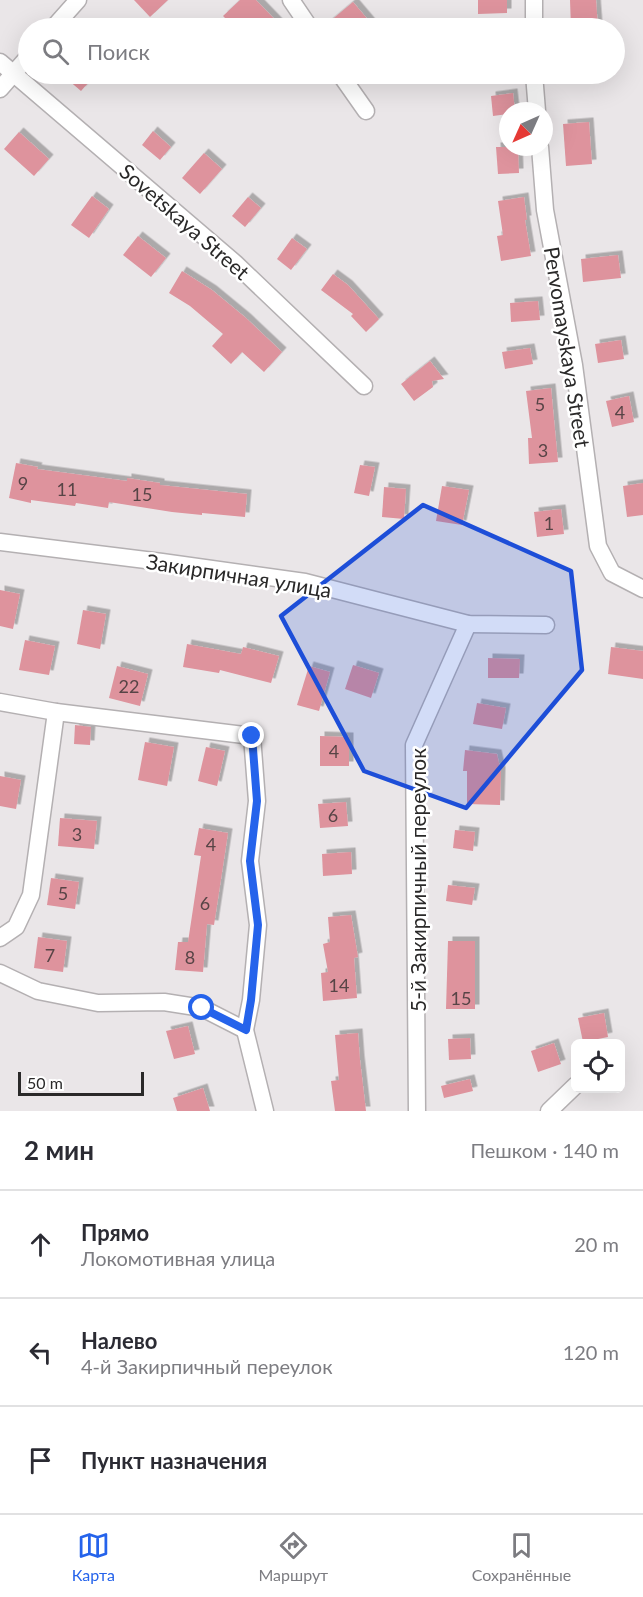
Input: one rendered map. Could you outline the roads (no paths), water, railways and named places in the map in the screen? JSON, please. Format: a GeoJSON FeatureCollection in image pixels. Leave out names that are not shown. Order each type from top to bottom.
{"type":"FeatureCollection","features":[{"type":"Feature","properties":{"kind":"street"},"geometry":{"type":"LineString","coordinates":[[62,18],[78,0]]}},
{"type":"Feature","properties":{"kind":"street"},"geometry":{"type":"LineString","coordinates":[[291,0],[303,18]]}},
{"type":"Feature","properties":{"kind":"street"},"geometry":{"type":"LineString","coordinates":[[534,0],[534,18]]}},
{"type":"Feature","properties":{"kind":"street","name":"Sovetskaya Street"},"geometry":{"type":"LineString","coordinates":[[0,62],[18,77]]}},
{"type":"Feature","properties":{"kind":"street"},"geometry":{"type":"LineString","coordinates":[[0,89],[18,69]]}},
{"type":"Feature","properties":{"kind":"street","name":"Sovetskaya Street"},"geometry":{"type":"LineString","coordinates":[[26,84],[235,263],[364,386]]}},
{"type":"Feature","properties":{"kind":"street"},"geometry":{"type":"LineString","coordinates":[[347,84],[366,111]]}},
{"type":"Feature","properties":{"kind":"street"},"geometry":{"type":"LineString","coordinates":[[535,84],[536,102]]}},
{"type":"Feature","properties":{"kind":"street","name":"Pervomayskaya Street"},"geometry":{"type":"LineString","coordinates":[[541,156],[545,210],[574,365],[598,546],[612,573],[643,589]]}},
{"type":"Feature","properties":{"kind":"street","name":"Закирпичная улица"},"geometry":{"type":"LineString","coordinates":[[0,542],[305,582],[468,624],[546,625]]}},
{"type":"Feature","properties":{"kind":"street","name":"5-й Закирпичный переулок"},"geometry":{"type":"LineString","coordinates":[[417,1111],[414,745],[468,624]]}},
{"type":"Feature","properties":{"kind":"street"},"geometry":{"type":"LineString","coordinates":[[0,702],[56,712],[252,736],[257,801],[250,861],[258,925],[246,1030],[265,1111]]}},
{"type":"Feature","properties":{"kind":"street"},"geometry":{"type":"LineString","coordinates":[[0,938],[16,927],[31,896],[56,712]]}},
{"type":"Feature","properties":{"kind":"street"},"geometry":{"type":"LineString","coordinates":[[0,973],[38,991],[98,1003],[164,1002],[202,1008],[246,1030]]}},
{"type":"Feature","properties":{"kind":"street"},"geometry":{"type":"LineString","coordinates":[[549,1111],[571,1090]]}}]}
